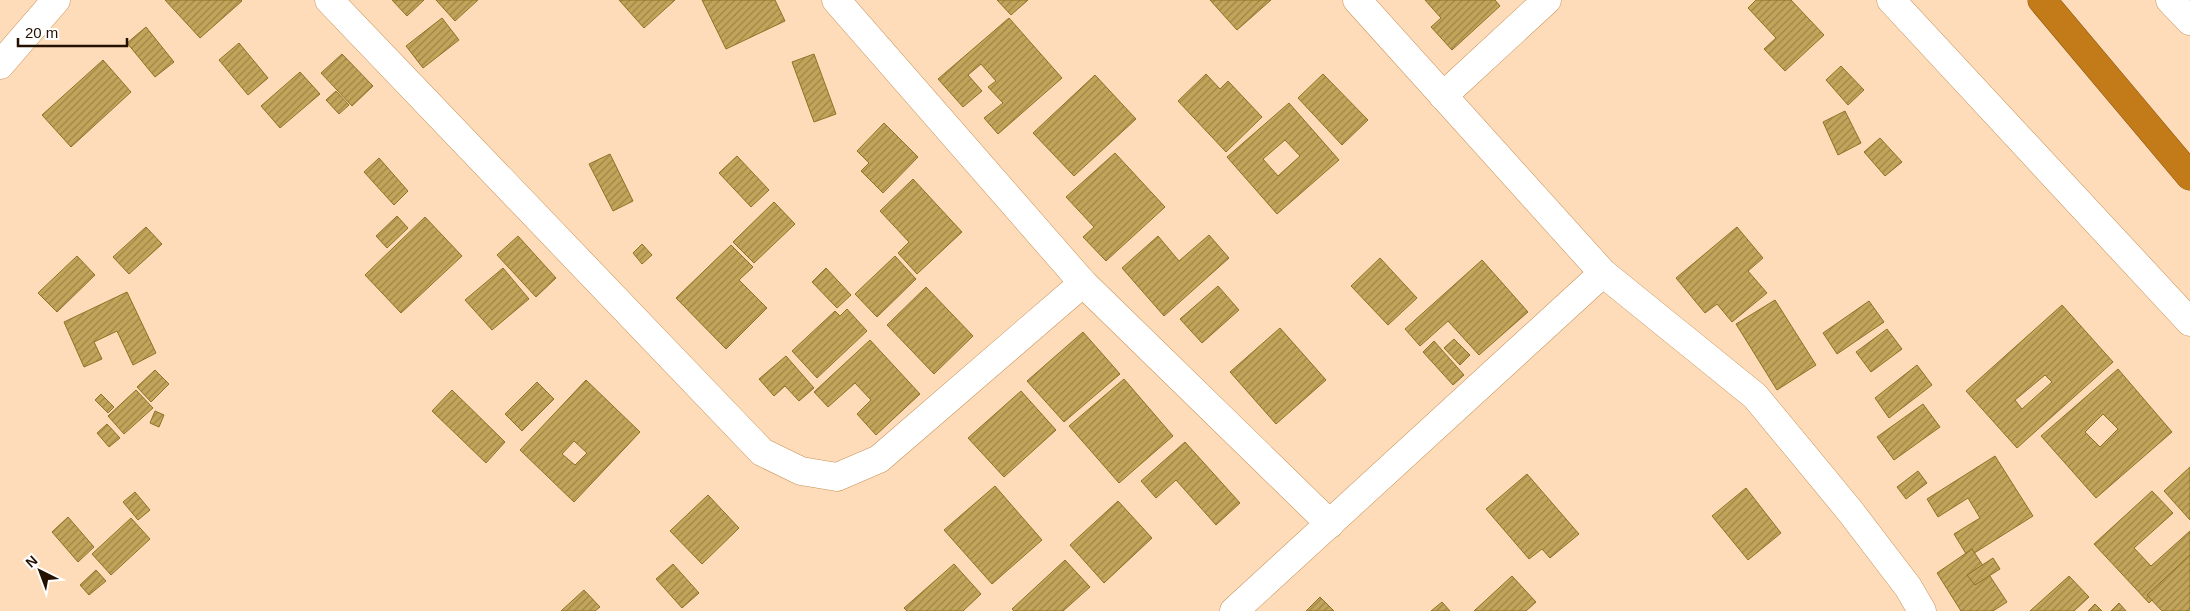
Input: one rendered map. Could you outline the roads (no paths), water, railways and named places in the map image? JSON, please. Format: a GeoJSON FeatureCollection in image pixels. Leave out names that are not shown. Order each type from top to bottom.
{"type":"FeatureCollection","features":[{"type":"Feature","properties":{"kind":"highway"},"geometry":{"type":"LineString","coordinates":[[2042,0],[2190,176]]}},
{"type":"Feature","properties":{"kind":"street"},"geometry":{"type":"LineString","coordinates":[[0,64],[56,0]]}},
{"type":"Feature","properties":{"kind":"street"},"geometry":{"type":"LineString","coordinates":[[330,0],[762,452],[801,471],[836,477],[879,459],[1083,283]]}},
{"type":"Feature","properties":{"kind":"street"},"geometry":{"type":"LineString","coordinates":[[836,0],[1083,283],[1330,524]]}},
{"type":"Feature","properties":{"kind":"street"},"geometry":{"type":"LineString","coordinates":[[1357,0],[1602,274],[1756,396],[1850,511],[1908,587],[1922,611]]}},
{"type":"Feature","properties":{"kind":"street"},"geometry":{"type":"LineString","coordinates":[[1443,96],[1547,0]]}},
{"type":"Feature","properties":{"kind":"street"},"geometry":{"type":"LineString","coordinates":[[1891,0],[2190,322]]}},
{"type":"Feature","properties":{"kind":"street"},"geometry":{"type":"LineString","coordinates":[[2170,0],[2190,22]]}},
{"type":"Feature","properties":{"kind":"street"},"geometry":{"type":"LineString","coordinates":[[1234,611],[1602,274]]}}]}
